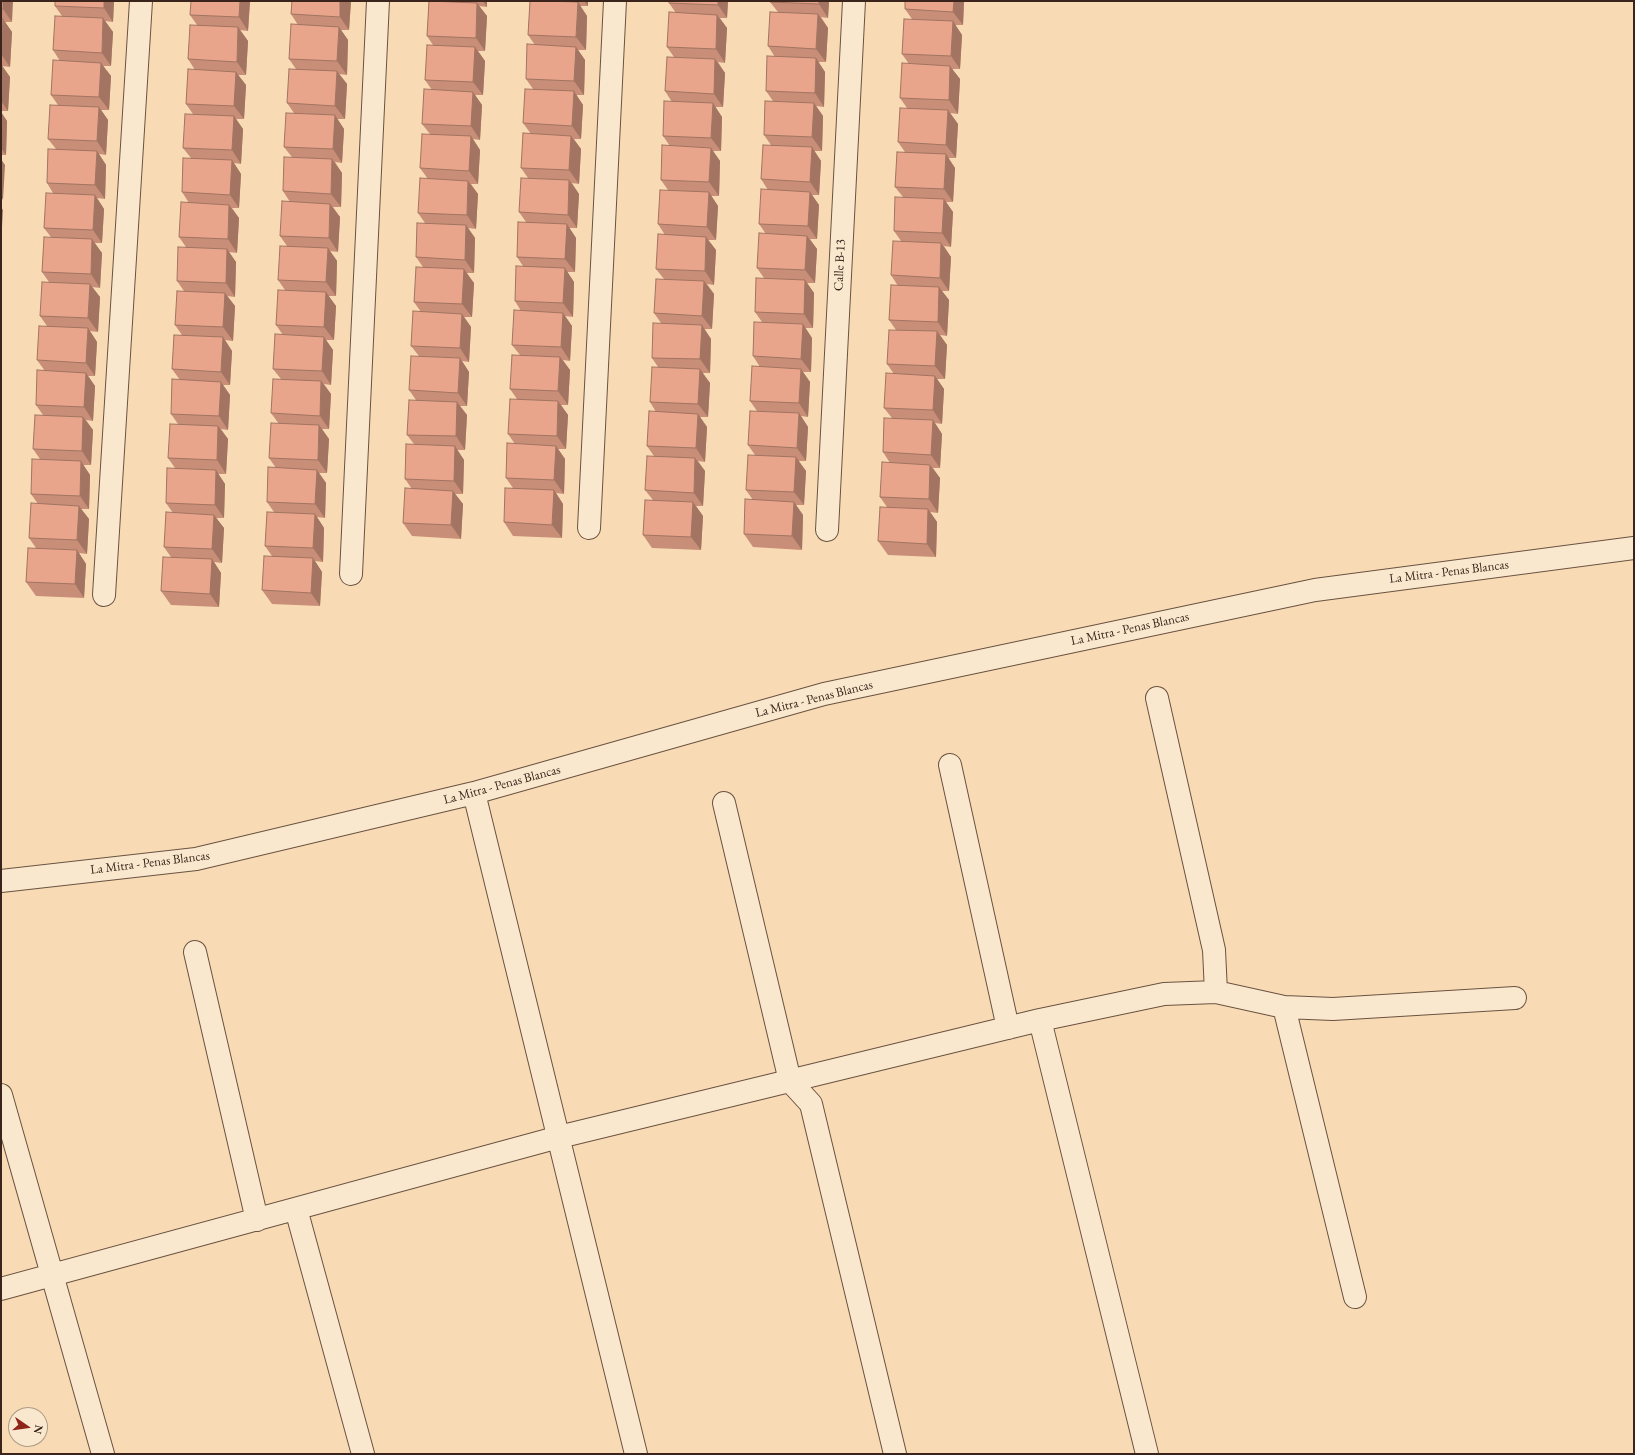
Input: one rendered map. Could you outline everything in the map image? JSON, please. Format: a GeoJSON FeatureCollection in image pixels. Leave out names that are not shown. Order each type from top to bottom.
{"type":"FeatureCollection","features":[{"type":"Feature","properties":{"kind":"street"},"geometry":{"type":"LineString","coordinates":[[104,595],[141,1]]}},
{"type":"Feature","properties":{"kind":"street"},"geometry":{"type":"LineString","coordinates":[[351,574],[378,1]]}},
{"type":"Feature","properties":{"kind":"street"},"geometry":{"type":"LineString","coordinates":[[589,528],[614,1]]}},
{"type":"Feature","properties":{"kind":"street","name":"Calle B-13"},"geometry":{"type":"LineString","coordinates":[[827,530],[854,1]]}},
{"type":"Feature","properties":{"kind":"street","name":"La Mitra - Penas Blancas"},"geometry":{"type":"LineString","coordinates":[[1,881],[196,859],[474,793],[824,694],[1307,592],[1634,548]]}},
{"type":"Feature","properties":{"kind":"street"},"geometry":{"type":"LineString","coordinates":[[1157,698],[1214,950],[1216,992]]}},
{"type":"Feature","properties":{"kind":"street"},"geometry":{"type":"LineString","coordinates":[[950,765],[1008,1028]]}},
{"type":"Feature","properties":{"kind":"street"},"geometry":{"type":"LineString","coordinates":[[474,793],[636,1454]]}},
{"type":"Feature","properties":{"kind":"street"},"geometry":{"type":"LineString","coordinates":[[724,803],[790,1081],[811,1104],[895,1454]]}},
{"type":"Feature","properties":{"kind":"street"},"geometry":{"type":"LineString","coordinates":[[195,952],[257,1220]]}},
{"type":"Feature","properties":{"kind":"street"},"geometry":{"type":"LineString","coordinates":[[1,1289],[559,1137],[1040,1020],[1164,994],[1216,992],[1284,1007],[1333,1009],[1515,998]]}},
{"type":"Feature","properties":{"kind":"street"},"geometry":{"type":"LineString","coordinates":[[1284,1007],[1355,1297]]}},
{"type":"Feature","properties":{"kind":"street"},"geometry":{"type":"LineString","coordinates":[[1040,1020],[1147,1454]]}},
{"type":"Feature","properties":{"kind":"street"},"geometry":{"type":"LineString","coordinates":[[1,1095],[103,1454]]}},
{"type":"Feature","properties":{"kind":"street"},"geometry":{"type":"LineString","coordinates":[[296,1209],[363,1454]]}},
{"type":"Feature","properties":{"kind":"building"},"geometry":{"type":"Polygon","coordinates":[[[1,1],[3,1],[3,9],[1,9],[1,1]]]}},
{"type":"Feature","properties":{"kind":"building"},"geometry":{"type":"Polygon","coordinates":[[[55,1],[104,1],[104,8],[55,6],[55,1]]]}},
{"type":"Feature","properties":{"kind":"building"},"geometry":{"type":"Polygon","coordinates":[[[191,1],[240,1],[239,17],[190,15],[191,1]]]}},
{"type":"Feature","properties":{"kind":"building"},"geometry":{"type":"Polygon","coordinates":[[[292,1],[340,1],[340,17],[291,14],[292,1]]]}},
{"type":"Feature","properties":{"kind":"building"},"geometry":{"type":"Polygon","coordinates":[[[429,1],[477,3],[476,38],[427,36],[429,1]]]}},
{"type":"Feature","properties":{"kind":"building"},"geometry":{"type":"Polygon","coordinates":[[[530,1],[578,2],[576,37],[528,35],[530,1]]]}},
{"type":"Feature","properties":{"kind":"building"},"geometry":{"type":"Polygon","coordinates":[[[669,1],[718,1],[718,5],[669,3],[669,1]]]}},
{"type":"Feature","properties":{"kind":"building"},"geometry":{"type":"Polygon","coordinates":[[[819,1],[819,4],[770,2],[819,1]]]}},
{"type":"Feature","properties":{"kind":"building"},"geometry":{"type":"Polygon","coordinates":[[[905,1],[954,1],[953,12],[905,9],[905,1]]]}},
{"type":"Feature","properties":{"kind":"building"},"geometry":{"type":"Polygon","coordinates":[[[669,12],[717,15],[716,49],[667,47],[669,12]]]}},
{"type":"Feature","properties":{"kind":"building"},"geometry":{"type":"Polygon","coordinates":[[[770,12],[818,14],[816,49],[768,46],[770,12]]]}},
{"type":"Feature","properties":{"kind":"building"},"geometry":{"type":"Polygon","coordinates":[[[55,16],[103,18],[102,53],[53,50],[55,16]]]}},
{"type":"Feature","properties":{"kind":"building"},"geometry":{"type":"Polygon","coordinates":[[[1,19],[3,19],[1,49],[1,19]]]}},
{"type":"Feature","properties":{"kind":"building"},"geometry":{"type":"Polygon","coordinates":[[[904,19],[953,21],[951,56],[902,54],[904,19]]]}},
{"type":"Feature","properties":{"kind":"building"},"geometry":{"type":"Polygon","coordinates":[[[291,24],[339,27],[337,61],[289,59],[291,24]]]}},
{"type":"Feature","properties":{"kind":"building"},"geometry":{"type":"Polygon","coordinates":[[[190,25],[238,27],[237,62],[188,59],[190,25]]]}},
{"type":"Feature","properties":{"kind":"building"},"geometry":{"type":"Polygon","coordinates":[[[527,44],[576,47],[574,81],[526,79],[527,44]]]}},
{"type":"Feature","properties":{"kind":"building"},"geometry":{"type":"Polygon","coordinates":[[[427,45],[475,47],[473,82],[425,80],[427,45]]]}},
{"type":"Feature","properties":{"kind":"building"},"geometry":{"type":"Polygon","coordinates":[[[767,56],[816,58],[815,93],[766,91],[767,56]]]}},
{"type":"Feature","properties":{"kind":"building"},"geometry":{"type":"Polygon","coordinates":[[[667,57],[715,59],[714,94],[665,91],[667,57]]]}},
{"type":"Feature","properties":{"kind":"building"},"geometry":{"type":"Polygon","coordinates":[[[53,60],[101,63],[99,97],[51,95],[53,60]]]}},
{"type":"Feature","properties":{"kind":"building"},"geometry":{"type":"Polygon","coordinates":[[[902,63],[950,66],[949,100],[900,98],[902,63]]]}},
{"type":"Feature","properties":{"kind":"building"},"geometry":{"type":"Polygon","coordinates":[[[188,69],[236,72],[234,106],[186,104],[188,69]]]}},
{"type":"Feature","properties":{"kind":"building"},"geometry":{"type":"Polygon","coordinates":[[[289,69],[337,71],[335,106],[287,103],[289,69]]]}},
{"type":"Feature","properties":{"kind":"building"},"geometry":{"type":"Polygon","coordinates":[[[424,89],[473,92],[471,126],[422,124],[424,89]]]}},
{"type":"Feature","properties":{"kind":"building"},"geometry":{"type":"Polygon","coordinates":[[[525,89],[574,91],[572,126],[523,123],[525,89]]]}},
{"type":"Feature","properties":{"kind":"building"},"geometry":{"type":"Polygon","coordinates":[[[664,101],[713,103],[711,138],[663,136],[664,101]]]}},
{"type":"Feature","properties":{"kind":"building"},"geometry":{"type":"Polygon","coordinates":[[[765,101],[814,103],[812,137],[764,135],[765,101]]]}},
{"type":"Feature","properties":{"kind":"building"},"geometry":{"type":"Polygon","coordinates":[[[50,105],[99,107],[97,141],[48,139],[50,105]]]}},
{"type":"Feature","properties":{"kind":"building"},"geometry":{"type":"Polygon","coordinates":[[[900,108],[948,110],[946,145],[898,142],[900,108]]]}},
{"type":"Feature","properties":{"kind":"building"},"geometry":{"type":"Polygon","coordinates":[[[286,113],[335,115],[333,149],[284,147],[286,113]]]}},
{"type":"Feature","properties":{"kind":"building"},"geometry":{"type":"Polygon","coordinates":[[[185,114],[234,116],[232,150],[183,148],[185,114]]]}},
{"type":"Feature","properties":{"kind":"building"},"geometry":{"type":"Polygon","coordinates":[[[523,133],[571,136],[569,170],[521,168],[523,133]]]}},
{"type":"Feature","properties":{"kind":"building"},"geometry":{"type":"Polygon","coordinates":[[[422,134],[471,136],[469,171],[420,168],[422,134]]]}},
{"type":"Feature","properties":{"kind":"building"},"geometry":{"type":"Polygon","coordinates":[[[662,145],[711,148],[709,182],[661,180],[662,145]]]}},
{"type":"Feature","properties":{"kind":"building"},"geometry":{"type":"Polygon","coordinates":[[[763,145],[812,147],[810,182],[761,179],[763,145]]]}},
{"type":"Feature","properties":{"kind":"building"},"geometry":{"type":"Polygon","coordinates":[[[48,149],[97,151],[95,185],[47,183],[48,149]]]}},
{"type":"Feature","properties":{"kind":"building"},"geometry":{"type":"Polygon","coordinates":[[[897,152],[946,154],[944,189],[895,187],[897,152]]]}},
{"type":"Feature","properties":{"kind":"building"},"geometry":{"type":"Polygon","coordinates":[[[284,157],[332,159],[331,194],[283,191],[284,157]]]}},
{"type":"Feature","properties":{"kind":"building"},"geometry":{"type":"Polygon","coordinates":[[[183,158],[232,160],[230,195],[182,192],[183,158]]]}},
{"type":"Feature","properties":{"kind":"building"},"geometry":{"type":"Polygon","coordinates":[[[420,178],[468,181],[467,215],[418,213],[420,178]]]}},
{"type":"Feature","properties":{"kind":"building"},"geometry":{"type":"Polygon","coordinates":[[[521,178],[569,180],[568,215],[519,212],[521,178]]]}},
{"type":"Feature","properties":{"kind":"building"},"geometry":{"type":"Polygon","coordinates":[[[761,189],[810,192],[808,226],[759,224],[761,189]]]}},
{"type":"Feature","properties":{"kind":"building"},"geometry":{"type":"Polygon","coordinates":[[[660,190],[709,192],[707,227],[658,224],[660,190]]]}},
{"type":"Feature","properties":{"kind":"building"},"geometry":{"type":"Polygon","coordinates":[[[46,193],[95,195],[93,230],[44,228],[46,193]]]}},
{"type":"Feature","properties":{"kind":"building"},"geometry":{"type":"Polygon","coordinates":[[[895,197],[944,199],[942,233],[894,231],[895,197]]]}},
{"type":"Feature","properties":{"kind":"building"},"geometry":{"type":"Polygon","coordinates":[[[282,201],[330,204],[329,238],[280,236],[282,201]]]}},
{"type":"Feature","properties":{"kind":"building"},"geometry":{"type":"Polygon","coordinates":[[[181,202],[229,205],[228,239],[179,237],[181,202]]]}},
{"type":"Feature","properties":{"kind":"building"},"geometry":{"type":"Polygon","coordinates":[[[518,222],[567,224],[565,259],[517,257],[518,222]]]}},
{"type":"Feature","properties":{"kind":"building"},"geometry":{"type":"Polygon","coordinates":[[[417,223],[466,225],[465,260],[416,257],[417,223]]]}},
{"type":"Feature","properties":{"kind":"building"},"geometry":{"type":"Polygon","coordinates":[[[759,233],[807,236],[805,270],[757,268],[759,233]]]}},
{"type":"Feature","properties":{"kind":"building"},"geometry":{"type":"Polygon","coordinates":[[[658,234],[706,237],[705,271],[656,269],[658,234]]]}},
{"type":"Feature","properties":{"kind":"building"},"geometry":{"type":"Polygon","coordinates":[[[44,237],[92,239],[91,274],[42,272],[44,237]]]}},
{"type":"Feature","properties":{"kind":"building"},"geometry":{"type":"Polygon","coordinates":[[[893,241],[941,243],[940,278],[891,275],[893,241]]]}},
{"type":"Feature","properties":{"kind":"building"},"geometry":{"type":"Polygon","coordinates":[[[280,246],[328,248],[326,282],[278,280],[280,246]]]}},
{"type":"Feature","properties":{"kind":"building"},"geometry":{"type":"Polygon","coordinates":[[[178,247],[227,249],[226,283],[177,281],[178,247]]]}},
{"type":"Feature","properties":{"kind":"building"},"geometry":{"type":"Polygon","coordinates":[[[516,266],[565,268],[563,303],[515,301],[516,266]]]}},
{"type":"Feature","properties":{"kind":"building"},"geometry":{"type":"Polygon","coordinates":[[[416,267],[464,269],[462,304],[414,302],[416,267]]]}},
{"type":"Feature","properties":{"kind":"building"},"geometry":{"type":"Polygon","coordinates":[[[756,278],[805,280],[804,314],[755,312],[756,278]]]}},
{"type":"Feature","properties":{"kind":"building"},"geometry":{"type":"Polygon","coordinates":[[[656,279],[704,281],[702,316],[654,313],[656,279]]]}},
{"type":"Feature","properties":{"kind":"building"},"geometry":{"type":"Polygon","coordinates":[[[42,282],[90,284],[88,318],[40,316],[42,282]]]}},
{"type":"Feature","properties":{"kind":"building"},"geometry":{"type":"Polygon","coordinates":[[[891,285],[939,287],[938,322],[889,320],[891,285]]]}},
{"type":"Feature","properties":{"kind":"building"},"geometry":{"type":"Polygon","coordinates":[[[278,290],[326,292],[324,327],[276,325],[278,290]]]}},
{"type":"Feature","properties":{"kind":"building"},"geometry":{"type":"Polygon","coordinates":[[[177,291],[225,293],[223,327],[175,325],[177,291]]]}},
{"type":"Feature","properties":{"kind":"building"},"geometry":{"type":"Polygon","coordinates":[[[514,310],[563,313],[561,347],[512,345],[514,310]]]}},
{"type":"Feature","properties":{"kind":"building"},"geometry":{"type":"Polygon","coordinates":[[[413,311],[462,314],[460,348],[411,346],[413,311]]]}},
{"type":"Feature","properties":{"kind":"building"},"geometry":{"type":"Polygon","coordinates":[[[754,322],[803,324],[801,359],[753,356],[754,322]]]}},
{"type":"Feature","properties":{"kind":"building"},"geometry":{"type":"Polygon","coordinates":[[[653,323],[702,325],[700,359],[652,358],[653,323]]]}},
{"type":"Feature","properties":{"kind":"building"},"geometry":{"type":"Polygon","coordinates":[[[39,326],[88,328],[86,363],[37,360],[39,326]]]}},
{"type":"Feature","properties":{"kind":"building"},"geometry":{"type":"Polygon","coordinates":[[[889,330],[937,331],[935,366],[887,364],[889,330]]]}},
{"type":"Feature","properties":{"kind":"building"},"geometry":{"type":"Polygon","coordinates":[[[275,334],[324,337],[322,371],[273,369],[275,334]]]}},
{"type":"Feature","properties":{"kind":"building"},"geometry":{"type":"Polygon","coordinates":[[[174,335],[223,337],[221,372],[172,369],[174,335]]]}},
{"type":"Feature","properties":{"kind":"building"},"geometry":{"type":"Polygon","coordinates":[[[512,355],[560,357],[558,391],[510,389],[512,355]]]}},
{"type":"Feature","properties":{"kind":"building"},"geometry":{"type":"Polygon","coordinates":[[[411,356],[460,358],[458,393],[409,390],[411,356]]]}},
{"type":"Feature","properties":{"kind":"building"},"geometry":{"type":"Polygon","coordinates":[[[752,366],[801,369],[799,403],[750,401],[752,366]]]}},
{"type":"Feature","properties":{"kind":"building"},"geometry":{"type":"Polygon","coordinates":[[[652,367],[700,369],[698,404],[650,402],[652,367]]]}},
{"type":"Feature","properties":{"kind":"building"},"geometry":{"type":"Polygon","coordinates":[[[37,370],[86,373],[84,407],[36,405],[37,370]]]}},
{"type":"Feature","properties":{"kind":"building"},"geometry":{"type":"Polygon","coordinates":[[[886,373],[935,376],[933,410],[884,408],[886,373]]]}},
{"type":"Feature","properties":{"kind":"building"},"geometry":{"type":"Polygon","coordinates":[[[172,379],[221,382],[219,416],[171,414],[172,379]]]}},
{"type":"Feature","properties":{"kind":"building"},"geometry":{"type":"Polygon","coordinates":[[[273,379],[321,381],[320,416],[271,413],[273,379]]]}},
{"type":"Feature","properties":{"kind":"building"},"geometry":{"type":"Polygon","coordinates":[[[510,399],[558,401],[557,436],[508,434],[510,399]]]}},
{"type":"Feature","properties":{"kind":"building"},"geometry":{"type":"Polygon","coordinates":[[[409,400],[457,402],[456,436],[407,435],[409,400]]]}},
{"type":"Feature","properties":{"kind":"building"},"geometry":{"type":"Polygon","coordinates":[[[649,411],[698,414],[696,448],[647,446],[649,411]]]}},
{"type":"Feature","properties":{"kind":"building"},"geometry":{"type":"Polygon","coordinates":[[[750,411],[799,413],[797,448],[748,445],[750,411]]]}},
{"type":"Feature","properties":{"kind":"building"},"geometry":{"type":"Polygon","coordinates":[[[35,415],[83,417],[82,451],[33,449],[35,415]]]}},
{"type":"Feature","properties":{"kind":"building"},"geometry":{"type":"Polygon","coordinates":[[[884,418],[933,420],[931,455],[883,452],[884,418]]]}},
{"type":"Feature","properties":{"kind":"building"},"geometry":{"type":"Polygon","coordinates":[[[271,423],[319,425],[318,460],[269,458],[271,423]]]}},
{"type":"Feature","properties":{"kind":"building"},"geometry":{"type":"Polygon","coordinates":[[[170,424],[218,426],[217,460],[168,458],[170,424]]]}},
{"type":"Feature","properties":{"kind":"building"},"geometry":{"type":"Polygon","coordinates":[[[507,443],[556,446],[554,480],[506,478],[507,443]]]}},
{"type":"Feature","properties":{"kind":"building"},"geometry":{"type":"Polygon","coordinates":[[[406,444],[455,446],[454,481],[405,479],[406,444]]]}},
{"type":"Feature","properties":{"kind":"building"},"geometry":{"type":"Polygon","coordinates":[[[748,455],[796,457],[794,492],[746,490],[748,455]]]}},
{"type":"Feature","properties":{"kind":"building"},"geometry":{"type":"Polygon","coordinates":[[[647,456],[695,458],[694,493],[645,490],[647,456]]]}},
{"type":"Feature","properties":{"kind":"building"},"geometry":{"type":"Polygon","coordinates":[[[32,459],[81,461],[80,496],[31,494],[32,459]]]}},
{"type":"Feature","properties":{"kind":"building"},"geometry":{"type":"Polygon","coordinates":[[[882,462],[930,465],[929,499],[880,497],[882,462]]]}},
{"type":"Feature","properties":{"kind":"building"},"geometry":{"type":"Polygon","coordinates":[[[268,467],[317,470],[315,504],[267,502],[268,467]]]}},
{"type":"Feature","properties":{"kind":"building"},"geometry":{"type":"Polygon","coordinates":[[[167,468],[216,470],[215,505],[166,503],[167,468]]]}},
{"type":"Feature","properties":{"kind":"building"},"geometry":{"type":"Polygon","coordinates":[[[405,488],[453,491],[451,525],[403,523],[405,488]]]}},
{"type":"Feature","properties":{"kind":"building"},"geometry":{"type":"Polygon","coordinates":[[[505,488],[554,490],[552,525],[504,522],[505,488]]]}},
{"type":"Feature","properties":{"kind":"building"},"geometry":{"type":"Polygon","coordinates":[[[745,499],[794,502],[792,536],[744,534],[745,499]]]}},
{"type":"Feature","properties":{"kind":"building"},"geometry":{"type":"Polygon","coordinates":[[[645,500],[693,502],[691,537],[643,535],[645,500]]]}},
{"type":"Feature","properties":{"kind":"building"},"geometry":{"type":"Polygon","coordinates":[[[31,503],[79,506],[77,540],[29,538],[31,503]]]}},
{"type":"Feature","properties":{"kind":"building"},"geometry":{"type":"Polygon","coordinates":[[[880,507],[928,509],[927,544],[878,541],[880,507]]]}},
{"type":"Feature","properties":{"kind":"building"},"geometry":{"type":"Polygon","coordinates":[[[166,512],[214,515],[212,549],[164,547],[166,512]]]}},
{"type":"Feature","properties":{"kind":"building"},"geometry":{"type":"Polygon","coordinates":[[[267,512],[315,514],[313,548],[265,546],[267,512]]]}},
{"type":"Feature","properties":{"kind":"building"},"geometry":{"type":"Polygon","coordinates":[[[28,548],[77,550],[75,584],[26,582],[28,548]]]}},
{"type":"Feature","properties":{"kind":"building"},"geometry":{"type":"Polygon","coordinates":[[[264,556],[313,558],[311,593],[262,590],[264,556]]]}},
{"type":"Feature","properties":{"kind":"building"},"geometry":{"type":"Polygon","coordinates":[[[163,557],[212,559],[210,594],[161,591],[163,557]]]}}]}
